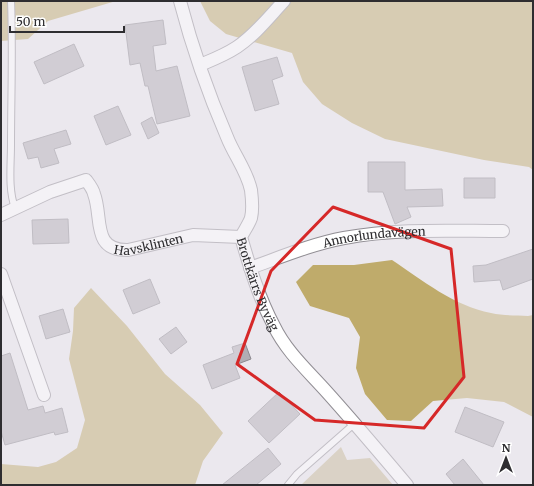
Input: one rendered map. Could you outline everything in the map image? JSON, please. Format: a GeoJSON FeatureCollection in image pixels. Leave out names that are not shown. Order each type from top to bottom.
{"type":"FeatureCollection","features":[{"type":"Feature","properties":{"kind":"street","name":"Brottkärrs Byväg"},"geometry":{"type":"LineString","coordinates":[[180,1],[200,65],[227,138],[244,172],[250,190],[251,218],[242,237],[256,288],[274,327],[296,358],[407,485]]}},
{"type":"Feature","properties":{"kind":"street"},"geometry":{"type":"LineString","coordinates":[[200,65],[237,47],[250,37],[284,1]]}},
{"type":"Feature","properties":{"kind":"street","name":"Havsklinten"},"geometry":{"type":"LineString","coordinates":[[1,215],[50,192],[86,180],[95,194],[99,227],[104,242],[118,251],[193,235],[242,237]]}},
{"type":"Feature","properties":{"kind":"street","name":"Annorlundavägen"},"geometry":{"type":"LineString","coordinates":[[250,268],[316,245],[343,238],[402,232],[503,231]]}},
{"type":"Feature","properties":{"kind":"street"},"geometry":{"type":"LineString","coordinates":[[1,274],[44,395]]}},
{"type":"Feature","properties":{"kind":"lane"},"geometry":{"type":"LineString","coordinates":[[11,1],[11,199],[15,208]]}},
{"type":"Feature","properties":{"kind":"lane"},"geometry":{"type":"LineString","coordinates":[[288,485],[297,474],[354,424]]}},
{"type":"Feature","properties":{"kind":"highlighted area"},"geometry":{"type":"Polygon","coordinates":[[[333,207],[451,249],[464,377],[424,428],[315,420],[237,364],[271,271],[333,207]]]}},
{"type":"Feature","properties":{"kind":"shaded area"},"geometry":{"type":"Polygon","coordinates":[[[1,1],[116,1],[48,21],[28,39],[1,41],[1,1]]]}},
{"type":"Feature","properties":{"kind":"shaded area"},"geometry":{"type":"Polygon","coordinates":[[[200,1],[533,1],[533,170],[529,167],[484,160],[385,139],[352,123],[322,104],[303,82],[292,53],[226,34],[210,21],[200,1]]]}},
{"type":"Feature","properties":{"kind":"shaded area"},"geometry":{"type":"Polygon","coordinates":[[[392,260],[427,284],[464,305],[477,310],[496,314],[533,315],[533,417],[504,402],[467,398],[433,401],[411,421],[387,420],[365,394],[356,368],[360,337],[349,318],[310,306],[296,282],[313,265],[354,265],[392,260]]]}},
{"type":"Feature","properties":{"kind":"shaded area"},"geometry":{"type":"Polygon","coordinates":[[[91,288],[127,326],[165,374],[200,405],[223,433],[203,461],[195,485],[1,485],[1,464],[38,467],[56,462],[77,448],[85,420],[69,359],[73,331],[74,308],[91,288]]]}},
{"type":"Feature","properties":{"kind":"shaded area"},"geometry":{"type":"Polygon","coordinates":[[[341,447],[347,460],[370,458],[393,485],[301,485],[341,447]]]}},
{"type":"Feature","properties":{"kind":"building"},"geometry":{"type":"Polygon","coordinates":[[[163,20],[166,44],[153,46],[156,71],[177,66],[190,116],[157,124],[148,86],[145,86],[140,63],[130,65],[125,25],[163,20]]]}},
{"type":"Feature","properties":{"kind":"building"},"geometry":{"type":"Polygon","coordinates":[[[74,44],[84,66],[44,84],[34,62],[74,44]]]}},
{"type":"Feature","properties":{"kind":"building"},"geometry":{"type":"Polygon","coordinates":[[[277,57],[283,76],[272,80],[279,104],[255,111],[242,67],[277,57]]]}},
{"type":"Feature","properties":{"kind":"building"},"geometry":{"type":"Polygon","coordinates":[[[118,106],[131,135],[106,145],[94,116],[118,106]]]}},
{"type":"Feature","properties":{"kind":"building"},"geometry":{"type":"Polygon","coordinates":[[[152,117],[159,133],[148,139],[141,123],[152,117]]]}},
{"type":"Feature","properties":{"kind":"building"},"geometry":{"type":"Polygon","coordinates":[[[66,130],[71,144],[54,149],[59,163],[41,168],[38,157],[28,159],[23,143],[66,130]]]}},
{"type":"Feature","properties":{"kind":"building"},"geometry":{"type":"Polygon","coordinates":[[[368,162],[405,162],[405,190],[442,189],[443,206],[407,207],[411,217],[395,224],[383,192],[368,192],[368,162]]]}},
{"type":"Feature","properties":{"kind":"building"},"geometry":{"type":"Polygon","coordinates":[[[464,178],[495,178],[495,198],[464,198],[464,178]]]}},
{"type":"Feature","properties":{"kind":"building"},"geometry":{"type":"Polygon","coordinates":[[[68,219],[69,243],[33,244],[32,220],[68,219]]]}},
{"type":"Feature","properties":{"kind":"building"},"geometry":{"type":"Polygon","coordinates":[[[533,249],[533,279],[503,290],[500,280],[474,282],[473,266],[486,265],[533,249]]]}},
{"type":"Feature","properties":{"kind":"building"},"geometry":{"type":"Polygon","coordinates":[[[150,279],[160,303],[133,314],[123,290],[150,279]]]}},
{"type":"Feature","properties":{"kind":"building"},"geometry":{"type":"Polygon","coordinates":[[[63,309],[70,332],[46,339],[39,316],[63,309]]]}},
{"type":"Feature","properties":{"kind":"building"},"geometry":{"type":"Polygon","coordinates":[[[176,327],[187,342],[171,354],[159,339],[176,327]]]}},
{"type":"Feature","properties":{"kind":"building"},"geometry":{"type":"Polygon","coordinates":[[[245,343],[251,359],[235,365],[240,378],[212,389],[203,365],[234,353],[232,347],[245,343]]]}},
{"type":"Feature","properties":{"kind":"building"},"geometry":{"type":"Polygon","coordinates":[[[10,353],[28,410],[43,406],[45,413],[62,408],[68,432],[55,435],[54,432],[5,445],[1,431],[1,356],[10,353]]]}},
{"type":"Feature","properties":{"kind":"building"},"geometry":{"type":"Polygon","coordinates":[[[279,392],[300,414],[269,443],[248,421],[279,392]]]}},
{"type":"Feature","properties":{"kind":"building"},"geometry":{"type":"Polygon","coordinates":[[[465,407],[504,422],[493,447],[455,432],[465,407]]]}},
{"type":"Feature","properties":{"kind":"building"},"geometry":{"type":"Polygon","coordinates":[[[268,448],[281,464],[256,485],[222,485],[268,448]]]}},
{"type":"Feature","properties":{"kind":"building"},"geometry":{"type":"Polygon","coordinates":[[[463,459],[484,485],[455,485],[446,474],[463,459]]]}}]}
